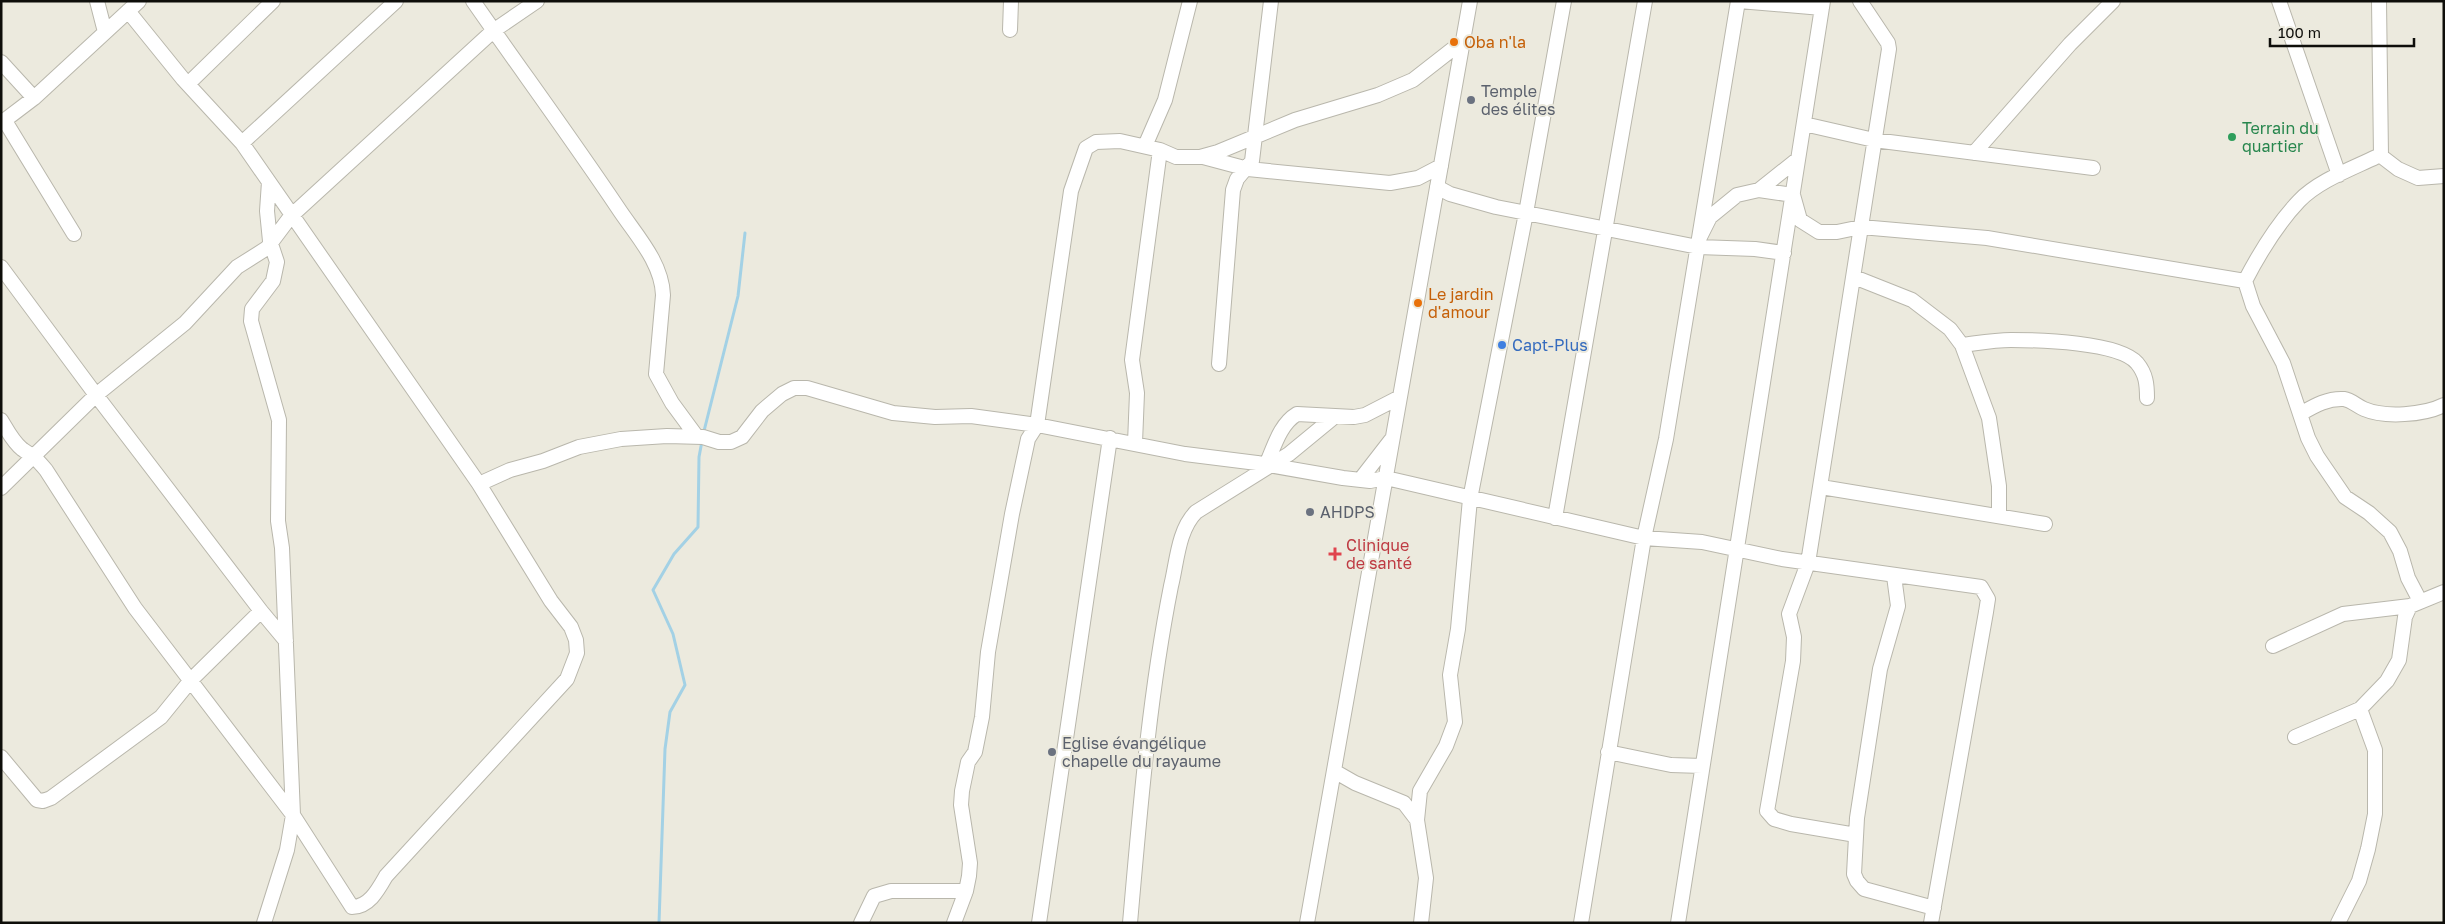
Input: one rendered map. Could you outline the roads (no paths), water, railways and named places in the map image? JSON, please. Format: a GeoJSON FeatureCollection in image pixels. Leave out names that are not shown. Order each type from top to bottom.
{"type":"FeatureCollection","features":[{"type":"Feature","properties":{"kind":"street"},"geometry":{"type":"LineString","coordinates":[[98,1],[105,32]]}},
{"type":"Feature","properties":{"kind":"street"},"geometry":{"type":"LineString","coordinates":[[188,84],[273,1]]}},
{"type":"Feature","properties":{"kind":"street"},"geometry":{"type":"LineString","coordinates":[[242,143],[396,1]]}},
{"type":"Feature","properties":{"kind":"street"},"geometry":{"type":"LineString","coordinates":[[472,1],[593,170],[658,270],[662,282],[663,295],[656,374],[672,403],[697,437]]}},
{"type":"Feature","properties":{"kind":"street"},"geometry":{"type":"LineString","coordinates":[[1,488],[96,395],[185,324],[237,267],[267,248],[270,241],[291,216],[493,31],[537,1]]}},
{"type":"Feature","properties":{"kind":"street"},"geometry":{"type":"LineString","coordinates":[[1010,30],[1011,1]]}},
{"type":"Feature","properties":{"kind":"street"},"geometry":{"type":"LineString","coordinates":[[1144,146],[1166,100],[1190,1]]}},
{"type":"Feature","properties":{"kind":"street"},"geometry":{"type":"LineString","coordinates":[[1219,364],[1233,190],[1238,179],[1252,162],[1257,135],[1271,1]]}},
{"type":"Feature","properties":{"kind":"street"},"geometry":{"type":"LineString","coordinates":[[1307,923],[1470,1]]}},
{"type":"Feature","properties":{"kind":"street"},"geometry":{"type":"LineString","coordinates":[[1421,923],[1426,878],[1417,820],[1420,791],[1446,746],[1455,722],[1450,675],[1458,629],[1470,499],[1526,213],[1564,1]]}},
{"type":"Feature","properties":{"kind":"street"},"geometry":{"type":"LineString","coordinates":[[1555,518],[1644,1]]}},
{"type":"Feature","properties":{"kind":"street"},"geometry":{"type":"LineString","coordinates":[[1581,923],[1598,831],[1608,752],[1628,646],[1644,538],[1666,439],[1739,1],[1823,5],[1678,923]]}},
{"type":"Feature","properties":{"kind":"street"},"geometry":{"type":"LineString","coordinates":[[1856,835],[1774,820],[1767,811],[1793,660],[1794,637],[1789,614],[1808,563],[1889,49],[1888,43],[1860,1]]}},
{"type":"Feature","properties":{"kind":"street"},"geometry":{"type":"LineString","coordinates":[[2279,1],[2340,174]]}},
{"type":"Feature","properties":{"kind":"street"},"geometry":{"type":"LineString","coordinates":[[2379,1],[2381,156]]}},
{"type":"Feature","properties":{"kind":"street"},"geometry":{"type":"LineString","coordinates":[[1974,153],[2105,4]]}},
{"type":"Feature","properties":{"kind":"street"},"geometry":{"type":"LineString","coordinates":[[1,420],[12,438],[22,449],[34,455],[135,608],[293,815],[352,907],[360,907],[370,899],[386,876],[567,679],[577,653],[576,640],[571,627],[551,601],[480,484],[291,216],[242,143],[188,84],[133,6],[34,98],[18,109],[4,126],[74,234]]}},
{"type":"Feature","properties":{"kind":"street"},"geometry":{"type":"LineString","coordinates":[[1200,157],[1218,152],[1295,120],[1378,95],[1413,80],[1463,41]]}},
{"type":"Feature","properties":{"kind":"street"},"geometry":{"type":"LineString","coordinates":[[1,62],[34,98]]}},
{"type":"Feature","properties":{"kind":"street"},"geometry":{"type":"LineString","coordinates":[[1804,124],[1874,140],[2093,168]]}},
{"type":"Feature","properties":{"kind":"street"},"geometry":{"type":"LineString","coordinates":[[954,923],[966,891],[970,864],[961,805],[962,791],[968,762],[975,752],[982,717],[988,652],[1012,514],[1028,439],[1037,425],[1071,191],[1086,148],[1096,142],[1120,141],[1160,150],[1176,157],[1200,157],[1248,169],[1390,183],[1418,178],[1441,166]]}},
{"type":"Feature","properties":{"kind":"street"},"geometry":{"type":"LineString","coordinates":[[1136,443],[1137,393],[1132,360],[1160,150]]}},
{"type":"Feature","properties":{"kind":"street"},"geometry":{"type":"LineString","coordinates":[[2381,156],[2340,174],[2299,200],[2279,226],[2245,281],[2253,306],[2283,363],[2300,414],[2317,456],[2345,498],[2369,513],[2390,532],[2400,551],[2415,603]]}},
{"type":"Feature","properties":{"kind":"street"},"geometry":{"type":"LineString","coordinates":[[2381,156],[2398,169],[2418,178],[2444,176]]}},
{"type":"Feature","properties":{"kind":"street"},"geometry":{"type":"LineString","coordinates":[[1759,190],[1798,159]]}},
{"type":"Feature","properties":{"kind":"street"},"geometry":{"type":"LineString","coordinates":[[264,923],[287,850],[293,815],[282,548],[278,521],[279,420],[251,321],[252,309],[273,282],[277,262],[270,241],[269,182]]}},
{"type":"Feature","properties":{"kind":"street"},"geometry":{"type":"LineString","coordinates":[[1437,187],[1465,199],[1606,229],[1784,253]]}},
{"type":"Feature","properties":{"kind":"street"},"geometry":{"type":"LineString","coordinates":[[1699,242],[1710,217],[1737,195],[1759,190],[1792,196]]}},
{"type":"Feature","properties":{"kind":"street"},"geometry":{"type":"LineString","coordinates":[[1792,196],[1800,220],[1819,232],[1837,232],[1862,227],[1987,238],[2245,281]]}},
{"type":"Feature","properties":{"kind":"street"},"geometry":{"type":"LineString","coordinates":[[1,267],[96,395],[286,641]]}},
{"type":"Feature","properties":{"kind":"street"},"geometry":{"type":"LineString","coordinates":[[1854,277],[1912,300],[1950,329],[1962,345],[1989,418],[1999,486],[1999,516]]}},
{"type":"Feature","properties":{"kind":"street"},"geometry":{"type":"LineString","coordinates":[[1962,345],[2009,340],[2052,341],[2117,350],[2136,362],[2147,378],[2147,398]]}},
{"type":"Feature","properties":{"kind":"street"},"geometry":{"type":"LineString","coordinates":[[480,484],[510,470],[579,447],[622,439],[667,436],[697,437],[719,442],[731,442],[742,437],[762,411],[782,394],[794,388],[807,388],[893,413],[935,417],[971,416],[1037,425],[1185,454],[1360,480],[1370,481],[1386,478],[1644,538],[1702,542],[1808,563],[1980,587],[1988,599],[1931,923]]}},
{"type":"Feature","properties":{"kind":"street"},"geometry":{"type":"LineString","coordinates":[[1268,465],[1279,436],[1290,418],[1297,414],[1308,413],[1334,417],[1365,415],[1400,397]]}},
{"type":"Feature","properties":{"kind":"street"},"geometry":{"type":"LineString","coordinates":[[2300,414],[2325,401],[2336,399],[2346,399],[2364,409],[2388,416],[2444,405]]}},
{"type":"Feature","properties":{"kind":"street"},"geometry":{"type":"LineString","coordinates":[[1130,923],[1147,741],[1166,610],[1182,537],[1196,512],[1268,465],[1289,454],[1334,417]]}},
{"type":"Feature","properties":{"kind":"street"},"geometry":{"type":"LineString","coordinates":[[1039,923],[1110,438]]}},
{"type":"Feature","properties":{"kind":"street"},"geometry":{"type":"LineString","coordinates":[[1360,480],[1393,438]]}},
{"type":"Feature","properties":{"kind":"street"},"geometry":{"type":"LineString","coordinates":[[1821,487],[2045,524]]}},
{"type":"Feature","properties":{"kind":"street"},"geometry":{"type":"LineString","coordinates":[[1894,576],[1898,606],[1880,669],[1856,835],[1854,874],[1857,882],[1864,889],[1934,908]]}},
{"type":"Feature","properties":{"kind":"street"},"geometry":{"type":"LineString","coordinates":[[2273,646],[2343,614],[2415,603],[2444,592]]}},
{"type":"Feature","properties":{"kind":"street"},"geometry":{"type":"LineString","coordinates":[[2295,737],[2360,709],[2387,681],[2400,660],[2405,617],[2415,603]]}},
{"type":"Feature","properties":{"kind":"street"},"geometry":{"type":"LineString","coordinates":[[1,758],[37,800],[43,801],[51,798],[161,717],[190,680],[261,611]]}},
{"type":"Feature","properties":{"kind":"street"},"geometry":{"type":"LineString","coordinates":[[2338,923],[2359,881],[2368,849],[2374,814],[2375,750],[2360,709]]}},
{"type":"Feature","properties":{"kind":"street"},"geometry":{"type":"LineString","coordinates":[[1608,752],[1671,765],[1702,766]]}},
{"type":"Feature","properties":{"kind":"street"},"geometry":{"type":"LineString","coordinates":[[1334,771],[1355,783],[1404,803],[1417,820]]}},
{"type":"Feature","properties":{"kind":"street"},"geometry":{"type":"LineString","coordinates":[[861,923],[874,896],[891,891],[966,891]]}},
{"type":"Feature","properties":{"kind":"waterway"},"geometry":{"type":"LineString","coordinates":[[703,435],[738,296],[745,233]]}},
{"type":"Feature","properties":{"kind":"waterway"},"geometry":{"type":"LineString","coordinates":[[659,923],[665,749],[670,712],[685,685],[673,634],[653,590],[674,554],[698,527],[699,457],[702,441]]}},
{"type":"Feature","properties":{"kind":"place","name":"Oba n'la"},"geometry":{"type":"Point","coordinates":[1454,42]}},
{"type":"Feature","properties":{"kind":"place","name":"Temple des élites"},"geometry":{"type":"Point","coordinates":[1471,100]}},
{"type":"Feature","properties":{"kind":"place","name":"Terrain du quartier"},"geometry":{"type":"Point","coordinates":[2232,137]}},
{"type":"Feature","properties":{"kind":"place","name":"Le jardin d'amour"},"geometry":{"type":"Point","coordinates":[1418,303]}},
{"type":"Feature","properties":{"kind":"place","name":"Capt-Plus"},"geometry":{"type":"Point","coordinates":[1502,345]}},
{"type":"Feature","properties":{"kind":"place","name":"AHDPS"},"geometry":{"type":"Point","coordinates":[1310,512]}},
{"type":"Feature","properties":{"kind":"place","name":"Clinique de santé"},"geometry":{"type":"Point","coordinates":[1335,554]}},
{"type":"Feature","properties":{"kind":"place","name":"Eglise évangélique chapelle du rayaume"},"geometry":{"type":"Point","coordinates":[1052,752]}}]}
